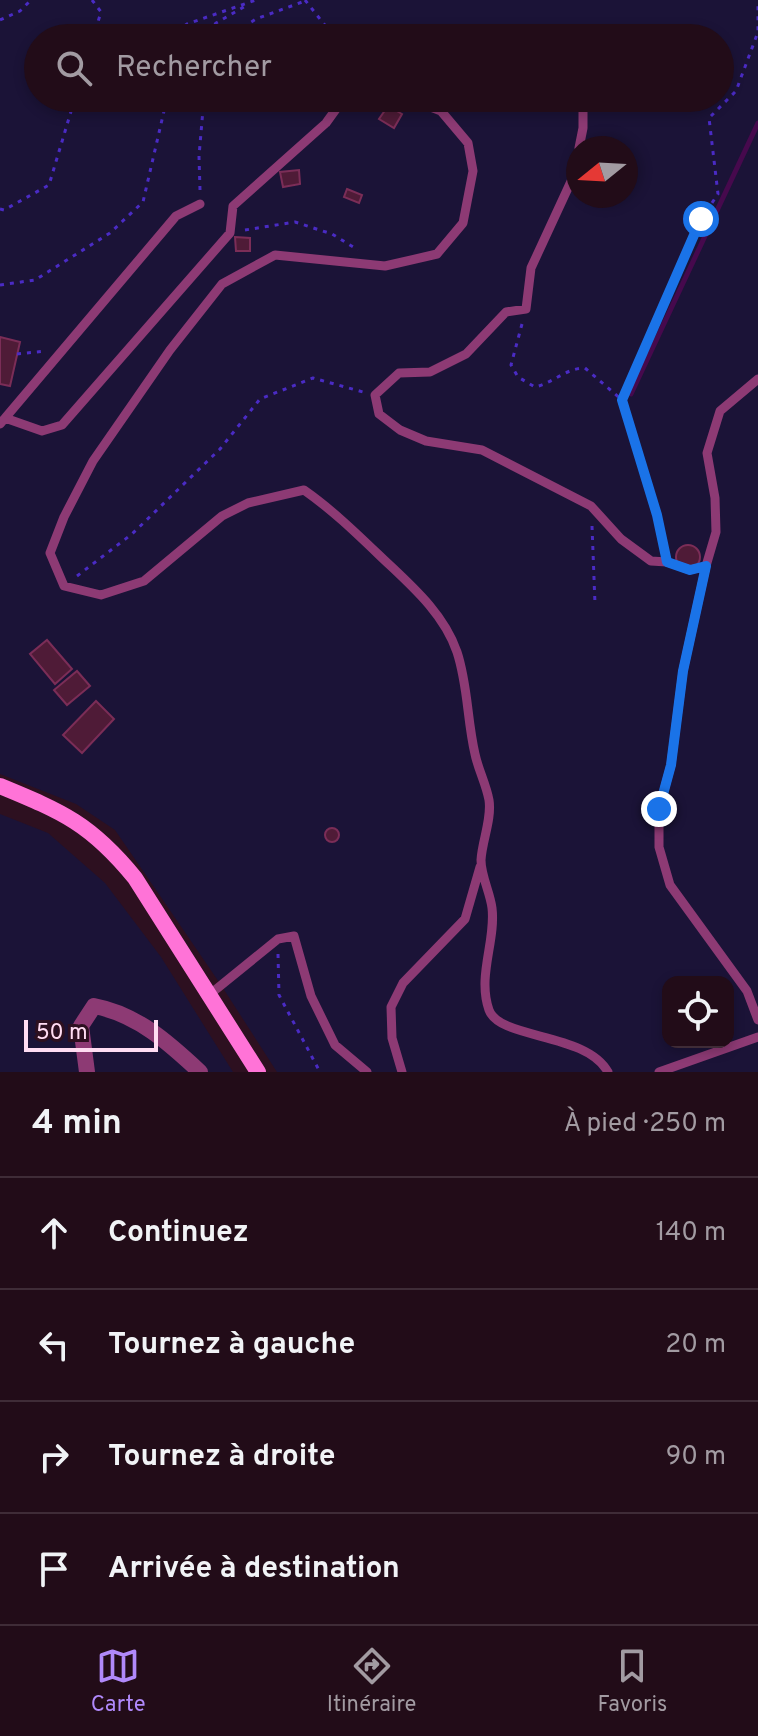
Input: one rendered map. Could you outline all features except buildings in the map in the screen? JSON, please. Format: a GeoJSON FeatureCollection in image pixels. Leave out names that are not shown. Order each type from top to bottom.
{"type":"FeatureCollection","features":[{"type":"Feature","properties":{"kind":"main road"},"geometry":{"type":"LineString","coordinates":[[0,786],[62,813],[99,837],[135,878],[258,1072]]}},
{"type":"Feature","properties":{"kind":"street"},"geometry":{"type":"LineString","coordinates":[[87,1072],[81,1026],[94,1006],[109,1009],[160,1034],[200,1072]]}},
{"type":"Feature","properties":{"kind":"lane"},"geometry":{"type":"LineString","coordinates":[[200,204],[176,216],[3,421],[42,431],[62,425],[230,233],[233,206],[326,123],[334,112]]}},
{"type":"Feature","properties":{"kind":"lane"},"geometry":{"type":"LineString","coordinates":[[402,1072],[392,1038],[391,1007],[403,983],[465,919],[481,864],[490,803],[475,753],[457,651],[442,624],[410,582],[334,512],[304,490],[248,503],[222,516],[144,581],[101,595],[64,586],[50,553],[64,517],[93,461],[170,350],[222,284],[275,255],[385,266],[437,254],[463,223],[473,171],[468,143],[442,112]]}},
{"type":"Feature","properties":{"kind":"lane"},"geometry":{"type":"LineString","coordinates":[[581,136],[583,112]]}},
{"type":"Feature","properties":{"kind":"lane"},"geometry":{"type":"LineString","coordinates":[[566,192],[531,268],[526,309],[506,312],[466,354],[430,372],[399,373],[375,395],[379,414],[400,430],[426,441],[482,450],[591,506],[621,539],[651,561],[667,562],[690,570],[706,566]]}},
{"type":"Feature","properties":{"kind":"lane"},"geometry":{"type":"LineString","coordinates":[[758,379],[720,411],[707,453],[715,498],[716,532],[683,671],[671,765],[659,809],[659,847],[670,885],[747,991],[758,1020]]}},
{"type":"Feature","properties":{"kind":"lane"},"geometry":{"type":"LineString","coordinates":[[481,864],[492,909],[485,970],[489,1011],[498,1022],[535,1035],[562,1040],[601,1059],[608,1072]]}},
{"type":"Feature","properties":{"kind":"lane"},"geometry":{"type":"LineString","coordinates":[[209,995],[278,939],[294,936],[311,996],[335,1045],[367,1072]]}},
{"type":"Feature","properties":{"kind":"lane"},"geometry":{"type":"LineString","coordinates":[[659,1072],[758,1037]]}},
{"type":"Feature","properties":{"kind":"path"},"geometry":{"type":"LineString","coordinates":[[0,20],[20,11],[31,0]]}},
{"type":"Feature","properties":{"kind":"path"},"geometry":{"type":"LineString","coordinates":[[92,0],[101,12],[97,24]]}},
{"type":"Feature","properties":{"kind":"path"},"geometry":{"type":"LineString","coordinates":[[187,24],[256,0]]}},
{"type":"Feature","properties":{"kind":"path"},"geometry":{"type":"LineString","coordinates":[[215,24],[256,0]]}},
{"type":"Feature","properties":{"kind":"path"},"geometry":{"type":"LineString","coordinates":[[248,24],[305,0],[324,24]]}},
{"type":"Feature","properties":{"kind":"path"},"geometry":{"type":"LineString","coordinates":[[734,93],[758,32],[758,6]]}},
{"type":"Feature","properties":{"kind":"path"},"geometry":{"type":"LineString","coordinates":[[0,209],[4,210],[49,185],[71,112]]}},
{"type":"Feature","properties":{"kind":"path"},"geometry":{"type":"LineString","coordinates":[[0,285],[35,280],[110,233],[143,202],[164,112]]}},
{"type":"Feature","properties":{"kind":"path"},"geometry":{"type":"LineString","coordinates":[[200,204],[199,156],[203,112]]}},
{"type":"Feature","properties":{"kind":"path"},"geometry":{"type":"LineString","coordinates":[[622,400],[701,219],[718,194],[709,118],[715,112]]}},
{"type":"Feature","properties":{"kind":"path"},"geometry":{"type":"LineString","coordinates":[[230,233],[295,222],[332,234],[359,250]]}},
{"type":"Feature","properties":{"kind":"path"},"geometry":{"type":"LineString","coordinates":[[526,309],[511,365],[518,377],[535,387],[548,385],[575,368],[585,368],[622,400],[657,515],[667,562]]}},
{"type":"Feature","properties":{"kind":"path"},"geometry":{"type":"LineString","coordinates":[[17,354],[65,348]]}},
{"type":"Feature","properties":{"kind":"path"},"geometry":{"type":"LineString","coordinates":[[64,586],[132,534],[220,449],[260,399],[313,378],[375,395]]}},
{"type":"Feature","properties":{"kind":"path"},"geometry":{"type":"LineString","coordinates":[[591,506],[595,604]]}},
{"type":"Feature","properties":{"kind":"path"},"geometry":{"type":"LineString","coordinates":[[278,939],[279,995],[320,1072]]}},
{"type":"Feature","properties":{"kind":"shaded area"},"geometry":{"type":"Polygon","coordinates":[[[0,0],[758,0],[758,1072],[277,1072],[115,830],[76,804],[0,774],[0,0]]]}},
{"type":"Feature","properties":{"kind":"shaded area"},"geometry":{"type":"Polygon","coordinates":[[[0,814],[48,833],[105,883],[161,957],[233,1072],[0,1072],[0,814]]]}},
{"type":"Feature","properties":{"kind":"waterway"},"geometry":{"type":"LineString","coordinates":[[631,394],[758,123]]}},
{"type":"Feature","properties":{"kind":"route"},"geometry":{"type":"LineString","coordinates":[[659,809],[671,765],[683,671],[706,566],[690,570],[667,562],[657,515],[622,400],[701,219]]}}]}
